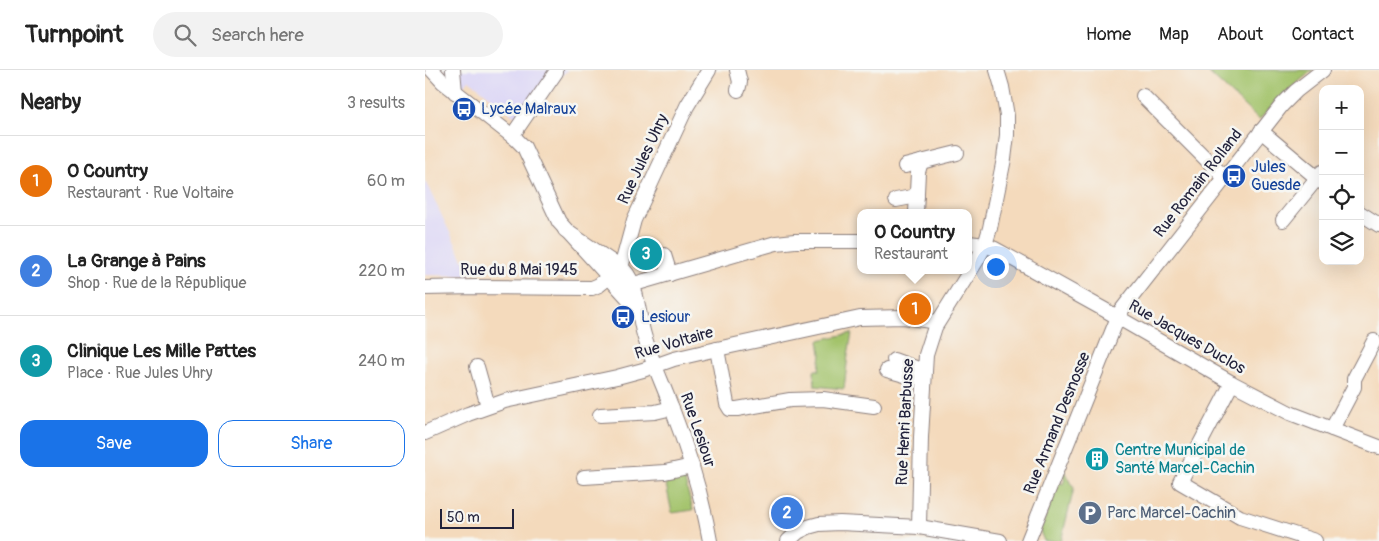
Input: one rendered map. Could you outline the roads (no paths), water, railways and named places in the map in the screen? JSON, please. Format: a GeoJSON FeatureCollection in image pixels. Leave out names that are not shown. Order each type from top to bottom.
{"type":"FeatureCollection","features":[{"type":"Feature","properties":{"kind":"street"},"geometry":{"type":"LineString","coordinates":[[432,70],[455,92],[520,143],[556,217],[565,230],[610,277],[626,290],[670,274],[776,243],[795,241],[857,241]]}},
{"type":"Feature","properties":{"kind":"street"},"geometry":{"type":"LineString","coordinates":[[453,70],[455,92]]}},
{"type":"Feature","properties":{"kind":"street"},"geometry":{"type":"LineString","coordinates":[[512,136],[556,70]]}},
{"type":"Feature","properties":{"kind":"street","name":"Rue Jules Uhry"},"geometry":{"type":"LineString","coordinates":[[621,268],[637,213],[687,106],[709,70]]}},
{"type":"Feature","properties":{"kind":"street"},"geometry":{"type":"LineString","coordinates":[[737,70],[740,82],[738,90]]}},
{"type":"Feature","properties":{"kind":"street","name":"Rue Henri Barbusse"},"geometry":{"type":"LineString","coordinates":[[972,270],[985,244],[1004,159],[1007,116],[1003,87],[997,70]]}},
{"type":"Feature","properties":{"kind":"street","name":"Rue Romain Rolland"},"geometry":{"type":"LineString","coordinates":[[1118,317],[1261,131],[1291,95],[1319,74],[1333,70]]}},
{"type":"Feature","properties":{"kind":"street"},"geometry":{"type":"LineString","coordinates":[[1143,96],[1225,178]]}},
{"type":"Feature","properties":{"kind":"street"},"geometry":{"type":"LineString","coordinates":[[1261,131],[1319,175]]}},
{"type":"Feature","properties":{"kind":"street"},"geometry":{"type":"LineString","coordinates":[[916,209],[915,167],[957,153]]}},
{"type":"Feature","properties":{"kind":"street"},"geometry":{"type":"LineString","coordinates":[[1283,220],[1319,179]]}},
{"type":"Feature","properties":{"kind":"street"},"geometry":{"type":"LineString","coordinates":[[896,200],[917,196]]}},
{"type":"Feature","properties":{"kind":"street"},"geometry":{"type":"LineString","coordinates":[[1364,215],[1378,224]]}},
{"type":"Feature","properties":{"kind":"street"},"geometry":{"type":"LineString","coordinates":[[565,230],[621,268]]}},
{"type":"Feature","properties":{"kind":"street"},"geometry":{"type":"LineString","coordinates":[[972,243],[985,244]]}},
{"type":"Feature","properties":{"kind":"street","name":"Rue Jacques Duclos"},"geometry":{"type":"LineString","coordinates":[[985,244],[1283,410],[1379,447]]}},
{"type":"Feature","properties":{"kind":"street"},"geometry":{"type":"LineString","coordinates":[[664,255],[670,274]]}},
{"type":"Feature","properties":{"kind":"street","name":"Rue du 8 Mai 1945"},"geometry":{"type":"LineString","coordinates":[[425,288],[588,288],[599,285],[621,268]]}},
{"type":"Feature","properties":{"kind":"street","name":"Rue Lesiour"},"geometry":{"type":"LineString","coordinates":[[621,268],[630,277],[626,290],[672,408],[692,466],[701,497],[710,541]]}},
{"type":"Feature","properties":{"kind":"street","name":"Rue Henri Barbusse"},"geometry":{"type":"LineString","coordinates":[[919,527],[926,355],[937,322],[969,274]]}},
{"type":"Feature","properties":{"kind":"street","name":"Rue Voltaire"},"geometry":{"type":"LineString","coordinates":[[425,433],[488,406],[505,401],[617,377],[674,359],[717,349],[860,318],[904,316],[937,322]]}},
{"type":"Feature","properties":{"kind":"street","name":"Rue Armand Desnosse"},"geometry":{"type":"LineString","coordinates":[[1028,541],[1118,317]]}},
{"type":"Feature","properties":{"kind":"street"},"geometry":{"type":"LineString","coordinates":[[1332,429],[1353,387],[1354,379],[1374,341]]}},
{"type":"Feature","properties":{"kind":"street"},"geometry":{"type":"LineString","coordinates":[[717,349],[727,404],[730,408],[737,409],[797,399],[823,399],[874,406]]}},
{"type":"Feature","properties":{"kind":"street"},"geometry":{"type":"LineString","coordinates":[[890,365],[908,376],[924,375]]}},
{"type":"Feature","properties":{"kind":"street"},"geometry":{"type":"LineString","coordinates":[[477,367],[488,406]]}},
{"type":"Feature","properties":{"kind":"street"},"geometry":{"type":"LineString","coordinates":[[1232,383],[1180,482],[1240,517],[1315,541]]}},
{"type":"Feature","properties":{"kind":"street"},"geometry":{"type":"LineString","coordinates":[[600,415],[655,412],[672,408]]}},
{"type":"Feature","properties":{"kind":"street"},"geometry":{"type":"LineString","coordinates":[[584,477],[665,472],[692,466]]}},
{"type":"Feature","properties":{"kind":"street"},"geometry":{"type":"LineString","coordinates":[[788,541],[802,529],[827,523],[919,527],[1000,541]]}},
{"type":"Feature","properties":{"kind":"place","name":"Lycée Malraux"},"geometry":{"type":"Point","coordinates":[464,109]}},
{"type":"Feature","properties":{"kind":"place","name":"Jules Guesde"},"geometry":{"type":"Point","coordinates":[1234,176]}},
{"type":"Feature","properties":{"kind":"place","name":"Clinique Les Mille Pattes"},"geometry":{"type":"Point","coordinates":[646,254]}},
{"type":"Feature","properties":{"kind":"place","name":"O Country"},"geometry":{"type":"Point","coordinates":[915,309]}},
{"type":"Feature","properties":{"kind":"place","name":"Lesiour"},"geometry":{"type":"Point","coordinates":[623,317]}},
{"type":"Feature","properties":{"kind":"place","name":"Centre Municipal de Santé Marcel-Cachin"},"geometry":{"type":"Point","coordinates":[1097,459]}},
{"type":"Feature","properties":{"kind":"place","name":"La Grange à Pains"},"geometry":{"type":"Point","coordinates":[787,513]}},
{"type":"Feature","properties":{"kind":"place","name":"Parc Marcel-Cachin"},"geometry":{"type":"Point","coordinates":[1090,513]}}]}
